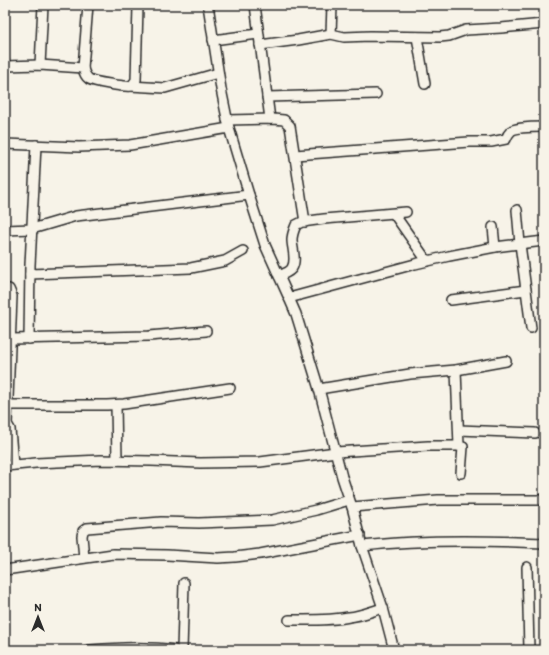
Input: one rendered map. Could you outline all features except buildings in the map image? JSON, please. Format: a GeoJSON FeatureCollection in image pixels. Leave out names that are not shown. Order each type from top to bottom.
{"type":"FeatureCollection","features":[{"type":"Feature","properties":{"kind":"street"},"geometry":{"type":"LineString","coordinates":[[40,65],[44,5]]}},
{"type":"Feature","properties":{"kind":"street"},"geometry":{"type":"LineString","coordinates":[[88,5],[83,68],[84,74],[87,78],[93,81],[123,86],[165,88],[218,73]]}},
{"type":"Feature","properties":{"kind":"street"},"geometry":{"type":"LineString","coordinates":[[208,5],[218,73],[228,124],[265,246],[296,314],[319,389],[362,546],[383,608],[394,650]]}},
{"type":"Feature","properties":{"kind":"street"},"geometry":{"type":"LineString","coordinates":[[255,5],[270,119]]}},
{"type":"Feature","properties":{"kind":"street"},"geometry":{"type":"LineString","coordinates":[[330,34],[332,5]]}},
{"type":"Feature","properties":{"kind":"street"},"geometry":{"type":"LineString","coordinates":[[130,86],[134,84],[136,80],[138,6]]}},
{"type":"Feature","properties":{"kind":"street"},"geometry":{"type":"LineString","coordinates":[[260,45],[330,34],[344,37],[449,36],[466,30],[544,24]]}},
{"type":"Feature","properties":{"kind":"street"},"geometry":{"type":"LineString","coordinates":[[213,40],[258,34]]}},
{"type":"Feature","properties":{"kind":"street"},"geometry":{"type":"LineString","coordinates":[[418,37],[426,84]]}},
{"type":"Feature","properties":{"kind":"street"},"geometry":{"type":"LineString","coordinates":[[5,66],[40,65],[83,68]]}},
{"type":"Feature","properties":{"kind":"street"},"geometry":{"type":"LineString","coordinates":[[267,97],[376,94]]}},
{"type":"Feature","properties":{"kind":"street"},"geometry":{"type":"LineString","coordinates":[[5,144],[79,147],[130,145],[228,124],[270,119],[284,120],[290,126],[305,222]]}},
{"type":"Feature","properties":{"kind":"street"},"geometry":{"type":"LineString","coordinates":[[295,156],[469,142],[491,142],[506,139],[512,130],[544,127]]}},
{"type":"Feature","properties":{"kind":"street"},"geometry":{"type":"LineString","coordinates":[[29,339],[30,274],[36,145]]}},
{"type":"Feature","properties":{"kind":"street"},"geometry":{"type":"LineString","coordinates":[[5,230],[32,229],[76,216],[249,195]]}},
{"type":"Feature","properties":{"kind":"street"},"geometry":{"type":"LineString","coordinates":[[517,210],[531,328]]}},
{"type":"Feature","properties":{"kind":"street"},"geometry":{"type":"LineString","coordinates":[[279,276],[289,271],[293,267],[294,261],[292,240],[296,225],[305,222],[406,212]]}},
{"type":"Feature","properties":{"kind":"street"},"geometry":{"type":"LineString","coordinates":[[394,214],[427,261]]}},
{"type":"Feature","properties":{"kind":"street"},"geometry":{"type":"LineString","coordinates":[[493,227],[496,247]]}},
{"type":"Feature","properties":{"kind":"street"},"geometry":{"type":"LineString","coordinates":[[289,298],[427,261],[496,247],[544,241]]}},
{"type":"Feature","properties":{"kind":"street"},"geometry":{"type":"LineString","coordinates":[[30,274],[191,268],[225,260],[243,251]]}},
{"type":"Feature","properties":{"kind":"street"},"geometry":{"type":"LineString","coordinates":[[5,288],[9,289],[12,296],[6,424],[10,429],[9,466],[36,463],[117,460],[200,463],[260,462],[336,452],[421,446],[459,446],[463,447],[461,474]]}},
{"type":"Feature","properties":{"kind":"street"},"geometry":{"type":"LineString","coordinates":[[451,300],[526,290]]}},
{"type":"Feature","properties":{"kind":"street"},"geometry":{"type":"LineString","coordinates":[[10,339],[149,336],[206,331]]}},
{"type":"Feature","properties":{"kind":"street"},"geometry":{"type":"LineString","coordinates":[[319,389],[410,374],[456,370],[506,361]]}},
{"type":"Feature","properties":{"kind":"street"},"geometry":{"type":"LineString","coordinates":[[456,370],[459,446]]}},
{"type":"Feature","properties":{"kind":"street"},"geometry":{"type":"LineString","coordinates":[[8,405],[116,405],[230,388]]}},
{"type":"Feature","properties":{"kind":"street"},"geometry":{"type":"LineString","coordinates":[[116,405],[117,460]]}},
{"type":"Feature","properties":{"kind":"street"},"geometry":{"type":"LineString","coordinates":[[459,430],[535,433]]}},
{"type":"Feature","properties":{"kind":"street"},"geometry":{"type":"LineString","coordinates":[[84,558],[82,536],[83,531],[86,528],[161,522],[199,523],[272,520],[351,504],[438,500],[543,500]]}},
{"type":"Feature","properties":{"kind":"street"},"geometry":{"type":"LineString","coordinates":[[5,570],[114,554],[218,558],[235,557],[267,553],[360,535]]}},
{"type":"Feature","properties":{"kind":"street"},"geometry":{"type":"LineString","coordinates":[[362,546],[441,540],[544,543]]}},
{"type":"Feature","properties":{"kind":"street"},"geometry":{"type":"LineString","coordinates":[[527,567],[529,650]]}},
{"type":"Feature","properties":{"kind":"street"},"geometry":{"type":"LineString","coordinates":[[182,650],[184,583]]}},
{"type":"Feature","properties":{"kind":"street"},"geometry":{"type":"LineString","coordinates":[[289,620],[335,619],[350,617],[383,608]]}},
{"type":"Feature","properties":{"kind":"street"},"geometry":{"type":"LineString","coordinates":[[89,650],[139,648],[165,648],[175,650]]}}]}
